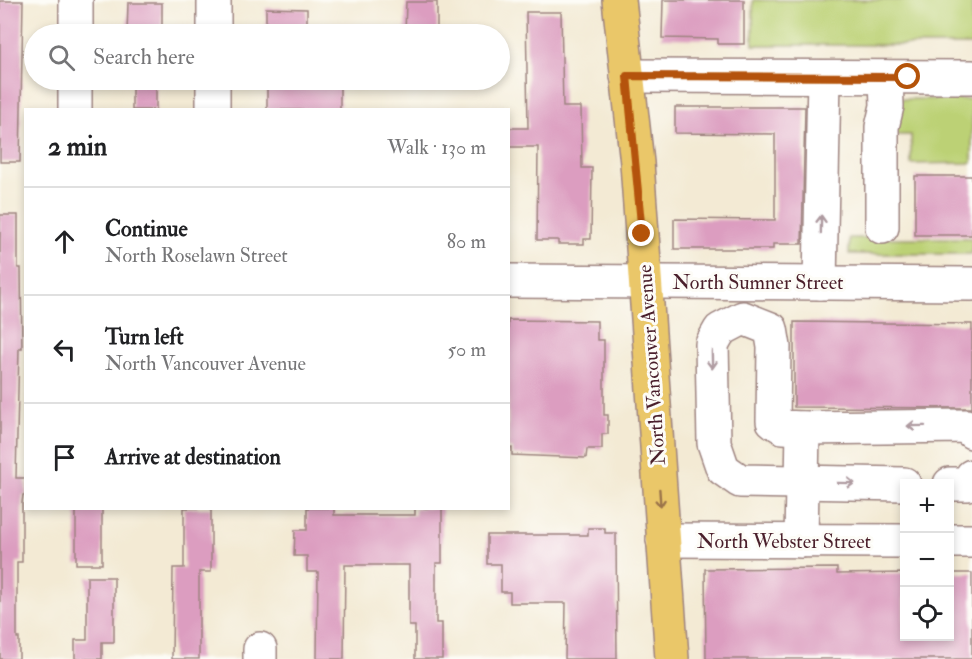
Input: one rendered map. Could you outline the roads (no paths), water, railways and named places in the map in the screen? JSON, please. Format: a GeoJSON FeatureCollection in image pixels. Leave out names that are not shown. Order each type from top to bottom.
{"type":"FeatureCollection","features":[{"type":"Feature","properties":{"kind":"main road","name":"North Vancouver Avenue"},"geometry":{"type":"LineString","coordinates":[[619,0],[637,163],[672,659]]}},
{"type":"Feature","properties":{"kind":"street"},"geometry":{"type":"LineString","coordinates":[[75,24],[76,0]]}},
{"type":"Feature","properties":{"kind":"street"},"geometry":{"type":"LineString","coordinates":[[214,0],[214,24]]}},
{"type":"Feature","properties":{"kind":"street"},"geometry":{"type":"LineString","coordinates":[[627,76],[972,78]]}},
{"type":"Feature","properties":{"kind":"street"},"geometry":{"type":"LineString","coordinates":[[820,283],[824,77]]}},
{"type":"Feature","properties":{"kind":"street"},"geometry":{"type":"LineString","coordinates":[[882,227],[882,127],[887,106],[886,77]]}},
{"type":"Feature","properties":{"kind":"street"},"geometry":{"type":"LineString","coordinates":[[75,90],[75,108]]}},
{"type":"Feature","properties":{"kind":"street"},"geometry":{"type":"LineString","coordinates":[[213,90],[213,108]]}},
{"type":"Feature","properties":{"kind":"street","name":"North Sumner Street"},"geometry":{"type":"LineString","coordinates":[[510,281],[972,284]]}},
{"type":"Feature","properties":{"kind":"street"},"geometry":{"type":"LineString","coordinates":[[743,318],[744,282]]}},
{"type":"Feature","properties":{"kind":"street"},"geometry":{"type":"LineString","coordinates":[[900,484],[740,481],[723,469],[714,443],[712,344],[720,330],[743,318],[771,329],[774,347],[773,421],[783,427],[803,429],[966,426],[972,432]]}},
{"type":"Feature","properties":{"kind":"street"},"geometry":{"type":"LineString","coordinates":[[801,541],[803,429]]}},
{"type":"Feature","properties":{"kind":"street"},"geometry":{"type":"LineString","coordinates":[[954,484],[967,484],[972,476]]}},
{"type":"Feature","properties":{"kind":"street","name":"North Webster Street"},"geometry":{"type":"LineString","coordinates":[[663,540],[900,541]]}},
{"type":"Feature","properties":{"kind":"street"},"geometry":{"type":"LineString","coordinates":[[954,541],[972,541]]}}]}
